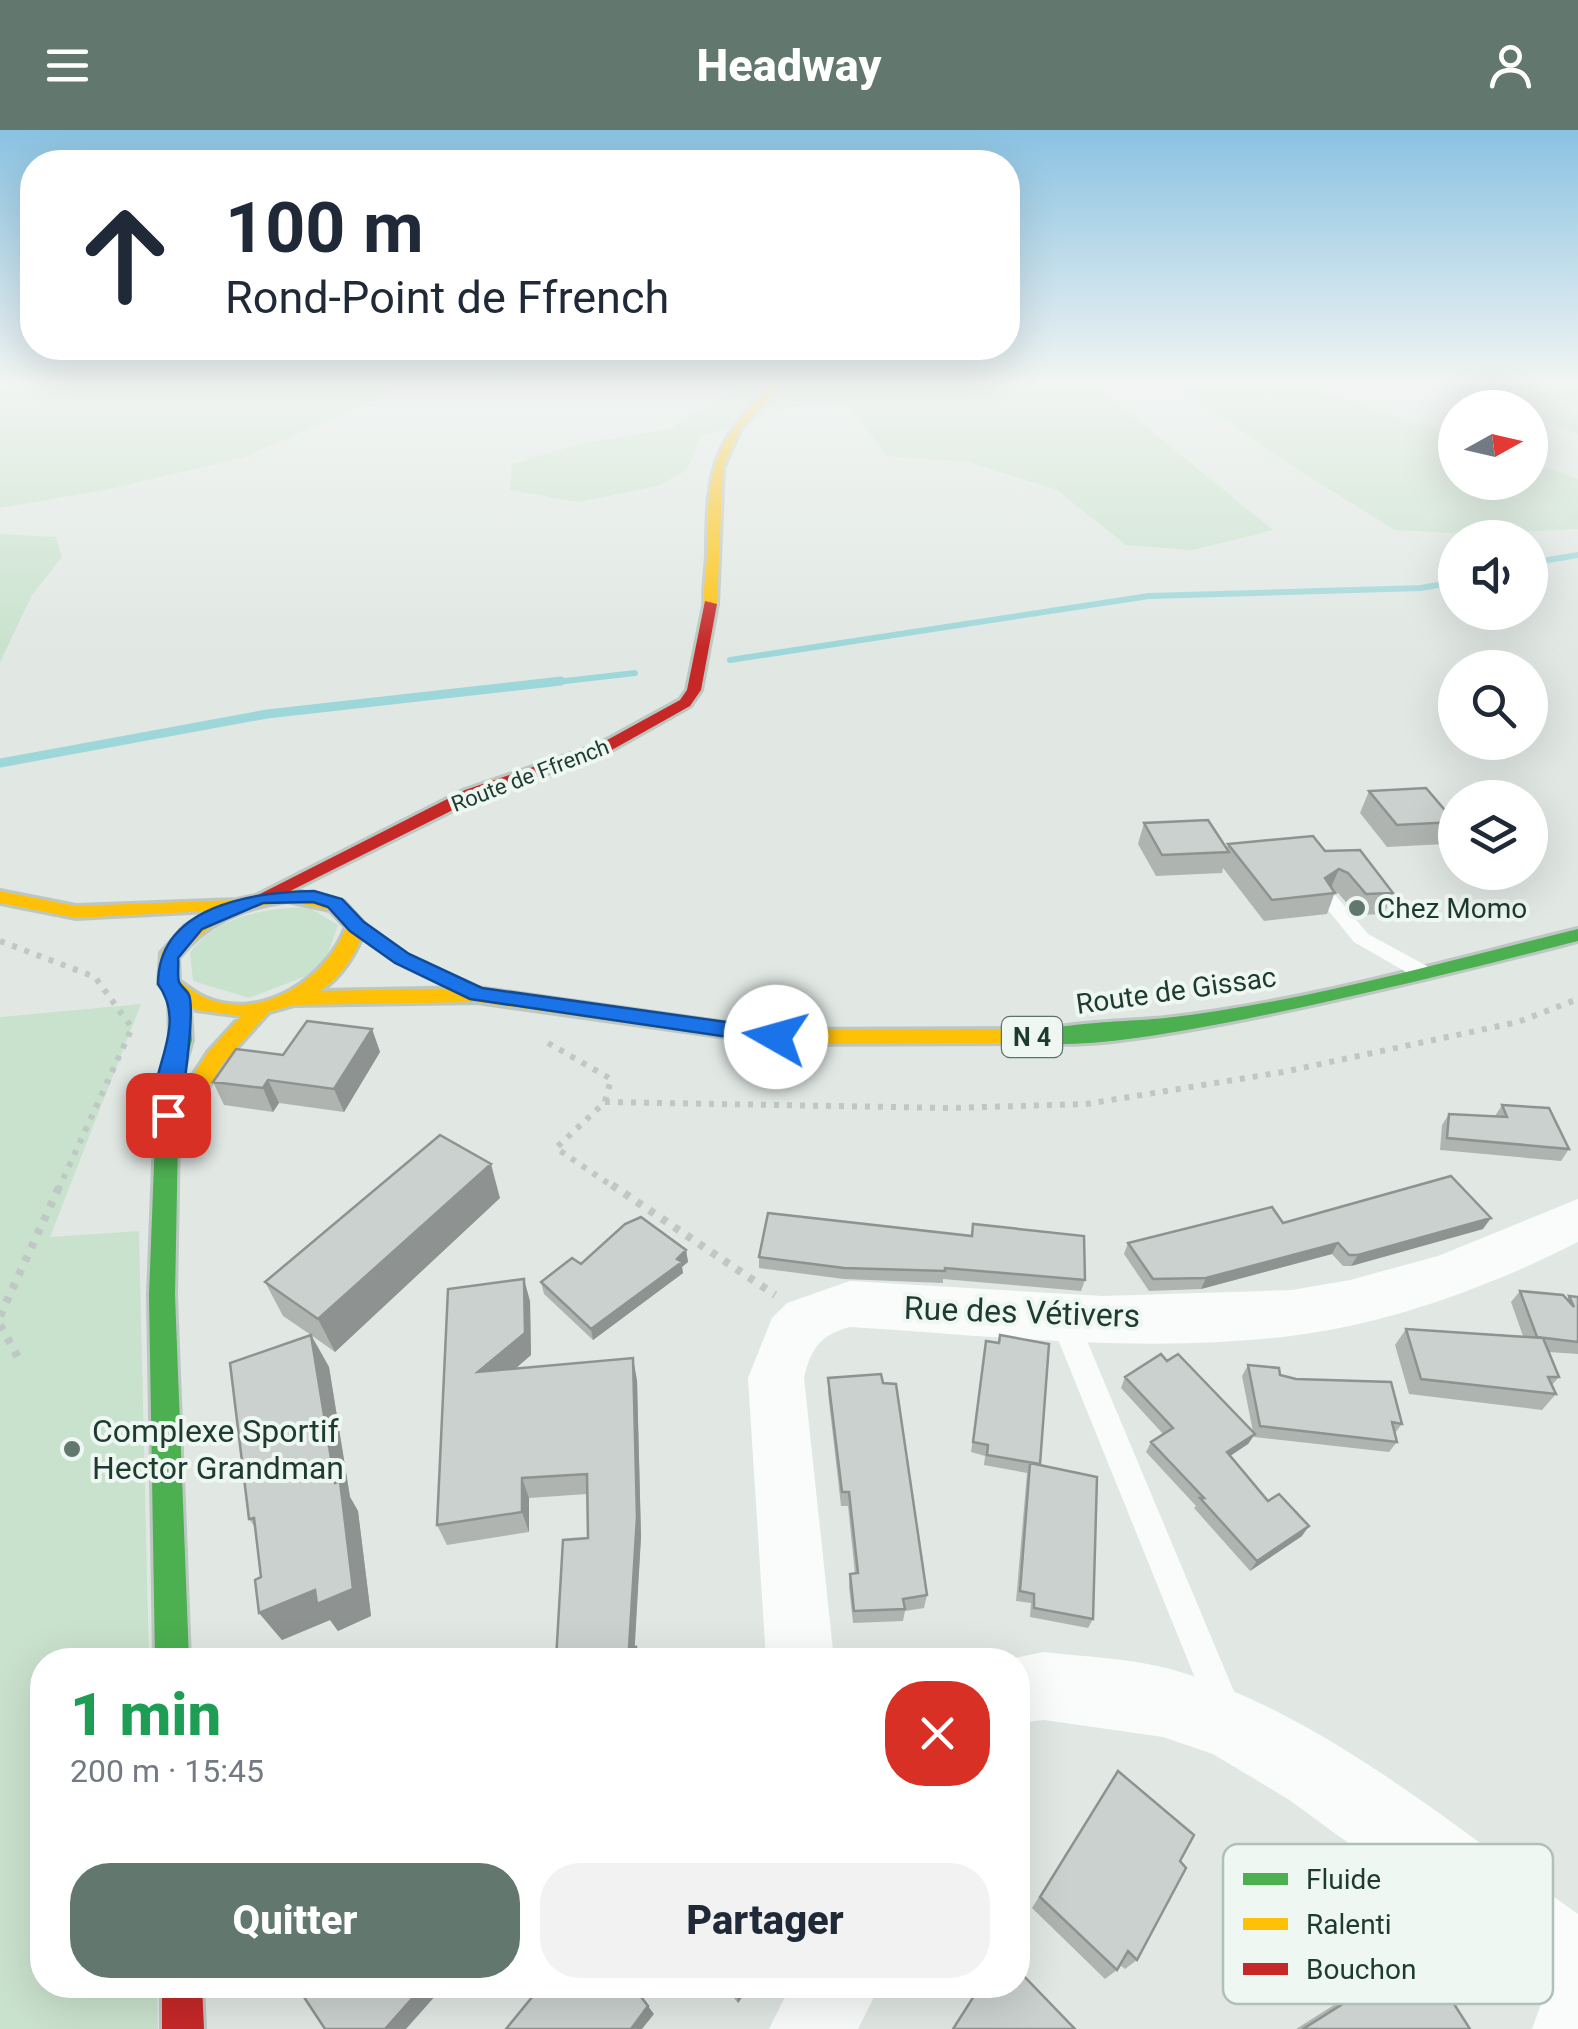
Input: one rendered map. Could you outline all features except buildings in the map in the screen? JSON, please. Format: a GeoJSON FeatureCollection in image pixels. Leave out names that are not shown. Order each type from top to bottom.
{"type":"FeatureCollection","features":[{"type":"Feature","properties":{"kind":"main road","name":"Route de Ffrench"},"geometry":{"type":"LineString","coordinates":[[166,971],[168,957],[187,932],[249,900],[471,794],[604,748],[686,703],[694,690],[713,589],[714,488],[719,470]]}},
{"type":"Feature","properties":{"kind":"main road","name":"Route de Ffrench"},"geometry":{"type":"LineString","coordinates":[[383,867],[436,811]]}},
{"type":"Feature","properties":{"kind":"main road"},"geometry":{"type":"LineString","coordinates":[[0,897],[76,912],[314,896],[359,920],[354,951],[345,964],[295,998],[262,1007],[218,1009],[179,995],[169,984],[166,971],[143,956]]}},
{"type":"Feature","properties":{"kind":"main road"},"geometry":{"type":"LineString","coordinates":[[76,912],[104,930]]}},
{"type":"Feature","properties":{"kind":"main road","name":"Route de Gissac"},"geometry":{"type":"LineString","coordinates":[[295,998],[478,994],[776,1037],[965,1040],[1104,1034],[1265,1012],[1578,934]]}},
{"type":"Feature","properties":{"kind":"main road","name":"Route de Gissac"},"geometry":{"type":"LineString","coordinates":[[432,973],[478,994]]}},
{"type":"Feature","properties":{"kind":"main road"},"geometry":{"type":"LineString","coordinates":[[172,1648],[162,1294],[168,1086],[181,1040],[179,995]]}},
{"type":"Feature","properties":{"kind":"main road"},"geometry":{"type":"LineString","coordinates":[[167,1144],[192,1088],[222,1046],[262,1007]]}},
{"type":"Feature","properties":{"kind":"main road"},"geometry":{"type":"LineString","coordinates":[[182,1998],[183,2029]]}},
{"type":"Feature","properties":{"kind":"street","name":"Rue des Vétivers"},"geometry":{"type":"LineString","coordinates":[[804,1316],[850,1304],[1219,1318],[1350,1303],[1520,1248],[1578,1219]]}},
{"type":"Feature","properties":{"kind":"street"},"geometry":{"type":"LineString","coordinates":[[799,1648],[776,1378],[785,1342],[804,1316]]}},
{"type":"Feature","properties":{"kind":"street"},"geometry":{"type":"LineString","coordinates":[[1030,1700],[1163,1702],[1231,1726],[1314,1773],[1413,1844]]}},
{"type":"Feature","properties":{"kind":"street"},"geometry":{"type":"LineString","coordinates":[[1553,1944],[1578,1962]]}},
{"type":"Feature","properties":{"kind":"street"},"geometry":{"type":"LineString","coordinates":[[810,2029],[831,1998]]}},
{"type":"Feature","properties":{"kind":"street"},"geometry":{"type":"LineString","coordinates":[[1573,2029],[1578,2012]]}},
{"type":"Feature","properties":{"kind":"lane"},"geometry":{"type":"LineString","coordinates":[[1329,900],[1361,938],[1420,971]]}},
{"type":"Feature","properties":{"kind":"lane"},"geometry":{"type":"LineString","coordinates":[[1062,1315],[1231,1726]]}},
{"type":"Feature","properties":{"kind":"path"},"geometry":{"type":"LineString","coordinates":[[0,940],[95,978],[132,1028],[0,1316]]}},
{"type":"Feature","properties":{"kind":"path"},"geometry":{"type":"LineString","coordinates":[[605,1102],[949,1108],[1086,1104],[1284,1072],[1518,1022],[1578,999]]}},
{"type":"Feature","properties":{"kind":"path"},"geometry":{"type":"LineString","coordinates":[[531,1034],[610,1078],[605,1102],[556,1148],[804,1316]]}},
{"type":"Feature","properties":{"kind":"path"},"geometry":{"type":"LineString","coordinates":[[0,1325],[20,1359]]}},
{"type":"Feature","properties":{"kind":"green space"},"geometry":{"type":"Polygon","coordinates":[[[0,470],[191,470],[105,490],[0,508],[0,470]]]}},
{"type":"Feature","properties":{"kind":"green space"},"geometry":{"type":"Polygon","coordinates":[[[512,470],[687,470],[658,486],[578,502],[510,490],[512,470]]]}},
{"type":"Feature","properties":{"kind":"green space"},"geometry":{"type":"Polygon","coordinates":[[[992,470],[1199,470],[1273,530],[1192,550],[1126,545],[1057,490],[992,470]]]}},
{"type":"Feature","properties":{"kind":"green space"},"geometry":{"type":"Polygon","coordinates":[[[1298,470],[1438,470],[1438,500],[1548,500],[1548,470],[1578,479],[1578,529],[1548,530],[1548,520],[1438,520],[1438,532],[1395,530],[1298,470]]]}},
{"type":"Feature","properties":{"kind":"green space"},"geometry":{"type":"Polygon","coordinates":[[[0,534],[56,537],[62,557],[32,595],[0,662],[0,534]]]}},
{"type":"Feature","properties":{"kind":"green space"},"geometry":{"type":"Polygon","coordinates":[[[308,907],[338,925],[322,970],[249,998],[193,981],[190,953],[213,930],[259,912],[308,907]]]}},
{"type":"Feature","properties":{"kind":"green space","name":"Complexe Sportif Hector Grandman"},"geometry":{"type":"Polygon","coordinates":[[[141,1004],[50,1237],[139,1231],[149,1648],[30,1648],[30,1998],[157,1998],[158,2029],[0,2029],[0,1017],[141,1004]]]}},
{"type":"Feature","properties":{"kind":"waterway"},"geometry":{"type":"LineString","coordinates":[[1548,560],[1578,555]]}},
{"type":"Feature","properties":{"kind":"waterway"},"geometry":{"type":"LineString","coordinates":[[730,660],[1149,596],[1438,585]]}},
{"type":"Feature","properties":{"kind":"waterway"},"geometry":{"type":"LineString","coordinates":[[539,684],[635,673]]}},
{"type":"Feature","properties":{"kind":"waterway"},"geometry":{"type":"LineString","coordinates":[[0,763],[267,714],[561,681]]}},
{"type":"Feature","properties":{"kind":"traffic: fast"},"geometry":{"type":"LineString","coordinates":[[1041,1036],[1109,1032],[1245,1013],[1578,935]]}},
{"type":"Feature","properties":{"kind":"traffic: fast"},"geometry":{"type":"LineString","coordinates":[[172,1648],[162,1295],[168,1086],[181,1040],[179,995]]}},
{"type":"Feature","properties":{"kind":"traffic: slow"},"geometry":{"type":"LineString","coordinates":[[710,604],[718,470]]}},
{"type":"Feature","properties":{"kind":"traffic: slow"},"geometry":{"type":"LineString","coordinates":[[288,895],[337,906],[356,926],[348,948],[319,982],[278,1003],[232,1010],[204,1005],[169,984],[168,957],[192,930],[236,906],[288,895]]}},
{"type":"Feature","properties":{"kind":"traffic: slow"},"geometry":{"type":"LineString","coordinates":[[0,897],[76,912],[230,904]]}},
{"type":"Feature","properties":{"kind":"traffic: slow"},"geometry":{"type":"LineString","coordinates":[[295,998],[477,995],[776,1037],[1041,1036]]}},
{"type":"Feature","properties":{"kind":"traffic: slow"},"geometry":{"type":"LineString","coordinates":[[180,1114],[216,1057],[262,1007]]}},
{"type":"Feature","properties":{"kind":"traffic: jam"},"geometry":{"type":"LineString","coordinates":[[261,898],[471,794],[604,748],[685,703],[694,690],[710,604]]}},
{"type":"Feature","properties":{"kind":"traffic: jam"},"geometry":{"type":"LineString","coordinates":[[182,1998],[183,2029]]}},
{"type":"Feature","properties":{"kind":"place","name":"Chez Momo"},"geometry":{"type":"Point","coordinates":[1357,908]}},
{"type":"Feature","properties":{"kind":"place","name":"Complexe Sportif Hector Grandman"},"geometry":{"type":"Point","coordinates":[72,1449]}},
{"type":"Feature","properties":{"kind":"route"},"geometry":{"type":"LineString","coordinates":[[168,1115],[168,1086],[181,1040],[179,995],[169,984],[168,957],[178,940],[217,912],[238,903],[288,894],[335,903],[350,914],[357,926],[402,959],[478,994],[776,1037]]}}]}
